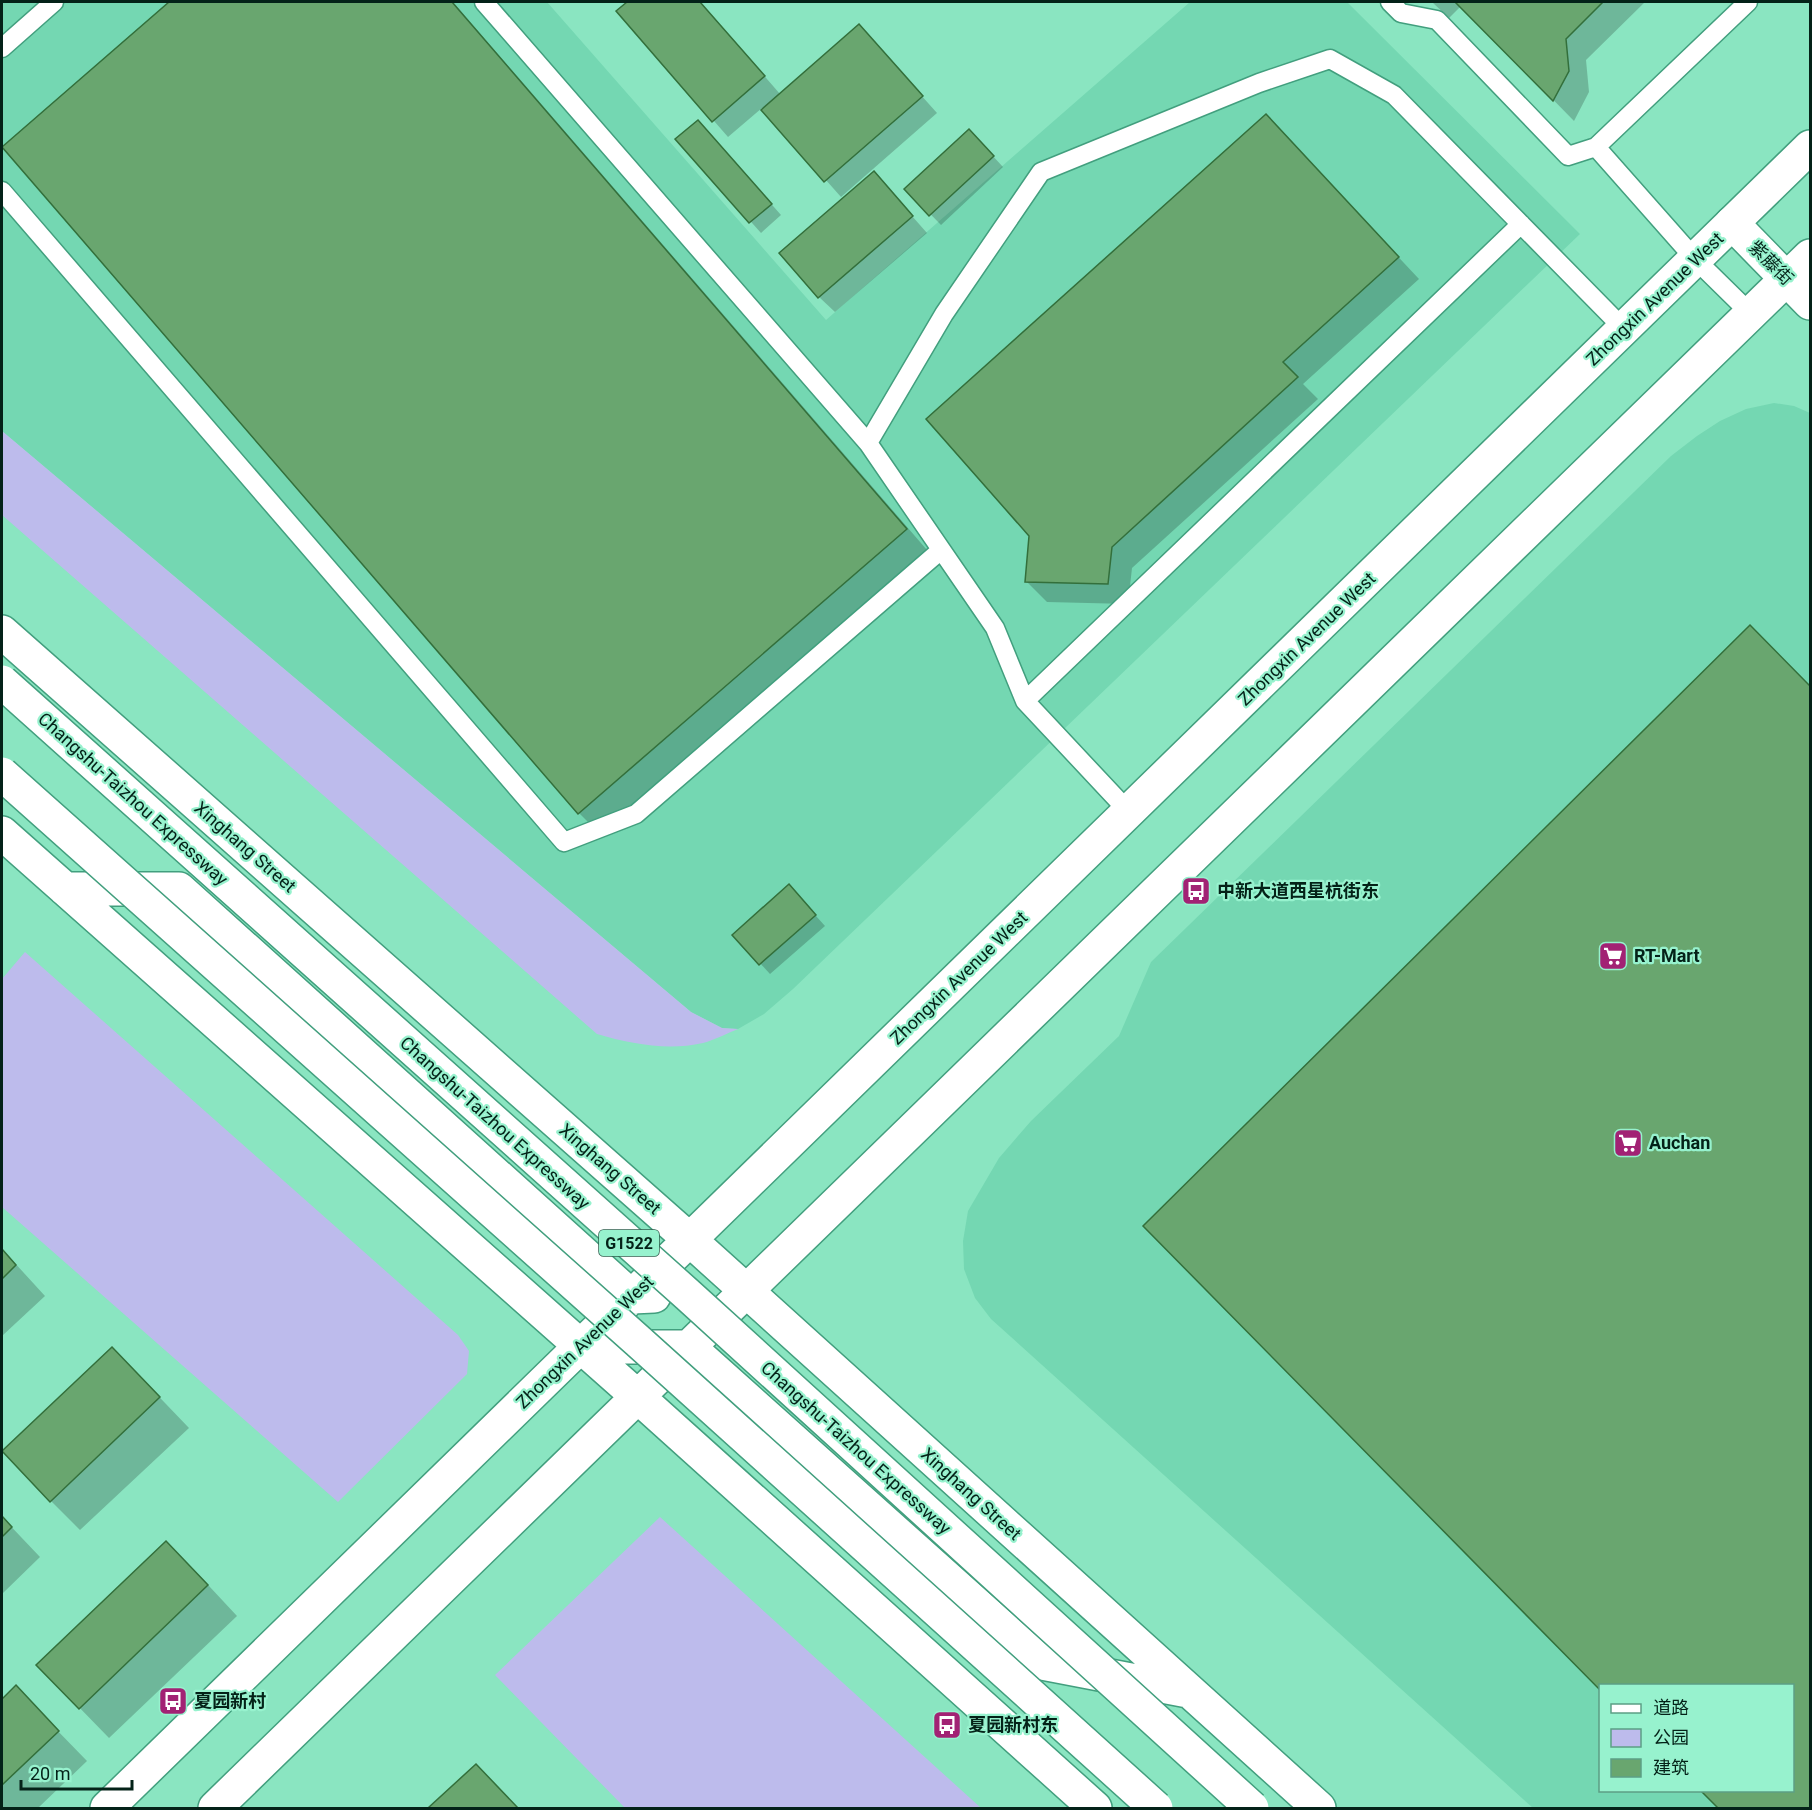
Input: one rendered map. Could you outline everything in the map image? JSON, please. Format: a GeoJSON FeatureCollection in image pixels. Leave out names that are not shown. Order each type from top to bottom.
{"type":"FeatureCollection","features":[{"type":"Feature","properties":{"kind":"main road","name":"Zhongxin Avenue West"},"geometry":{"type":"LineString","coordinates":[[107,1809],[1810,147]]}},
{"type":"Feature","properties":{"kind":"main road","name":"紫藤街"},"geometry":{"type":"LineString","coordinates":[[1732,223],[1810,303]]}},
{"type":"Feature","properties":{"kind":"main road"},"geometry":{"type":"LineString","coordinates":[[215,1809],[1810,256]]}},
{"type":"Feature","properties":{"kind":"main road","name":"Xinghang Street"},"geometry":{"type":"LineString","coordinates":[[2,632],[690,1240],[1320,1809]]}},
{"type":"Feature","properties":{"kind":"main road","name":"Changshu-Taizhou Expressway"},"geometry":{"type":"LineString","coordinates":[[2,682],[679,1287],[1252,1809]]}},
{"type":"Feature","properties":{"kind":"main road"},"geometry":{"type":"LineString","coordinates":[[2,774],[629,1333],[1156,1809]]}},
{"type":"Feature","properties":{"kind":"main road"},"geometry":{"type":"LineString","coordinates":[[2,833],[638,1397],[1095,1809]]}},
{"type":"Feature","properties":{"kind":"main road"},"geometry":{"type":"LineString","coordinates":[[65,889],[179,890],[632,1296],[746,1292]]}},
{"type":"Feature","properties":{"kind":"main road"},"geometry":{"type":"LineString","coordinates":[[580,1347],[689,1347],[1042,1663],[1189,1691]]}},
{"type":"Feature","properties":{"kind":"lane"},"geometry":{"type":"LineString","coordinates":[[2,48],[54,2]]}},
{"type":"Feature","properties":{"kind":"lane"},"geometry":{"type":"LineString","coordinates":[[484,2],[868,443],[995,628],[1025,701],[1129,812]]}},
{"type":"Feature","properties":{"kind":"lane"},"geometry":{"type":"LineString","coordinates":[[1390,2],[1401,13],[1437,20],[1568,156],[1596,147],[1748,2]]}},
{"type":"Feature","properties":{"kind":"lane"},"geometry":{"type":"LineString","coordinates":[[868,443],[944,314],[1041,172],[1259,82],[1330,59],[1394,95],[1624,329]]}},
{"type":"Feature","properties":{"kind":"lane"},"geometry":{"type":"LineString","coordinates":[[1596,147],[1695,259],[1751,314]]}},
{"type":"Feature","properties":{"kind":"lane"},"geometry":{"type":"LineString","coordinates":[[2,191],[564,842],[636,814],[941,550]]}},
{"type":"Feature","properties":{"kind":"lane"},"geometry":{"type":"LineString","coordinates":[[1025,701],[1521,224]]}},
{"type":"Feature","properties":{"kind":"shaded area"},"geometry":{"type":"Polygon","coordinates":[[[2,2],[547,2],[826,320],[1190,2],[1347,2],[1580,234],[793,989],[764,1014],[738,1029],[722,1028],[691,1012],[2,431],[2,2]]]}},
{"type":"Feature","properties":{"kind":"shaded area"},"geometry":{"type":"Polygon","coordinates":[[[1774,403],[1794,406],[1810,413],[1810,1808],[1533,1808],[991,1319],[975,1298],[964,1269],[963,1241],[968,1211],[999,1158],[1031,1121],[1119,1036],[1151,962],[1671,456],[1720,421],[1746,409],[1774,403]]]}},
{"type":"Feature","properties":{"kind":"green space"},"geometry":{"type":"Polygon","coordinates":[[[2,431],[691,1012],[722,1028],[738,1029],[703,1043],[676,1046],[636,1043],[597,1034],[2,515],[2,431]]]}},
{"type":"Feature","properties":{"kind":"green space"},"geometry":{"type":"Polygon","coordinates":[[[25,952],[458,1335],[469,1351],[467,1374],[338,1502],[2,1207],[2,979],[25,952]]]}},
{"type":"Feature","properties":{"kind":"green space"},"geometry":{"type":"Polygon","coordinates":[[[660,1517],[981,1808],[625,1808],[495,1675],[660,1517]]]}},
{"type":"Feature","properties":{"kind":"building"},"geometry":{"type":"Polygon","coordinates":[[[169,2],[452,2],[907,529],[578,814],[2,147],[169,2]]]}},
{"type":"Feature","properties":{"kind":"building"},"geometry":{"type":"Polygon","coordinates":[[[627,2],[700,2],[765,76],[712,122],[616,11],[627,2]]]}},
{"type":"Feature","properties":{"kind":"building"},"geometry":{"type":"Polygon","coordinates":[[[1455,2],[1603,2],[1566,39],[1569,71],[1553,101],[1455,2]]]}},
{"type":"Feature","properties":{"kind":"building"},"geometry":{"type":"Polygon","coordinates":[[[859,24],[923,96],[824,182],[761,110],[859,24]]]}},
{"type":"Feature","properties":{"kind":"building"},"geometry":{"type":"Polygon","coordinates":[[[1266,114],[1399,257],[1283,362],[1298,377],[1112,547],[1108,584],[1025,582],[1029,536],[926,419],[1266,114]]]}},
{"type":"Feature","properties":{"kind":"building"},"geometry":{"type":"Polygon","coordinates":[[[698,120],[772,204],[749,223],[675,139],[698,120]]]}},
{"type":"Feature","properties":{"kind":"building"},"geometry":{"type":"Polygon","coordinates":[[[969,129],[994,156],[929,216],[904,189],[969,129]]]}},
{"type":"Feature","properties":{"kind":"building"},"geometry":{"type":"Polygon","coordinates":[[[874,171],[913,216],[818,298],[779,253],[874,171]]]}},
{"type":"Feature","properties":{"kind":"building","name":"RT-Mart"},"geometry":{"type":"Polygon","coordinates":[[[1750,625],[1810,686],[1810,1808],[1718,1808],[1702,1792],[1794,1792],[1794,1684],[1599,1684],[1599,1689],[1143,1226],[1750,625]]]}},
{"type":"Feature","properties":{"kind":"building"},"geometry":{"type":"Polygon","coordinates":[[[789,884],[816,915],[759,965],[732,935],[789,884]]]}},
{"type":"Feature","properties":{"kind":"building"},"geometry":{"type":"Polygon","coordinates":[[[2,1249],[16,1265],[2,1279],[2,1249]]]}},
{"type":"Feature","properties":{"kind":"building"},"geometry":{"type":"Polygon","coordinates":[[[112,1347],[160,1397],[50,1502],[2,1451],[112,1347]]]}},
{"type":"Feature","properties":{"kind":"building"},"geometry":{"type":"Polygon","coordinates":[[[2,1516],[12,1527],[2,1537],[2,1516]]]}},
{"type":"Feature","properties":{"kind":"building"},"geometry":{"type":"Polygon","coordinates":[[[166,1541],[208,1585],[79,1709],[36,1665],[166,1541]]]}},
{"type":"Feature","properties":{"kind":"building"},"geometry":{"type":"Polygon","coordinates":[[[16,1685],[59,1731],[2,1785],[2,1699],[16,1685]]]}},
{"type":"Feature","properties":{"kind":"building"},"geometry":{"type":"Polygon","coordinates":[[[476,1764],[518,1808],[428,1808],[476,1764]]]}},
{"type":"Feature","properties":{"kind":"place","name":"中新大道西星杭街东"},"geometry":{"type":"Point","coordinates":[1196,891]}},
{"type":"Feature","properties":{"kind":"place","name":"RT-Mart"},"geometry":{"type":"Point","coordinates":[1613,956]}},
{"type":"Feature","properties":{"kind":"place","name":"Auchan"},"geometry":{"type":"Point","coordinates":[1628,1143]}},
{"type":"Feature","properties":{"kind":"place","name":"夏园新村"},"geometry":{"type":"Point","coordinates":[173,1701]}},
{"type":"Feature","properties":{"kind":"place","name":"夏园新村东"},"geometry":{"type":"Point","coordinates":[947,1725]}}]}
